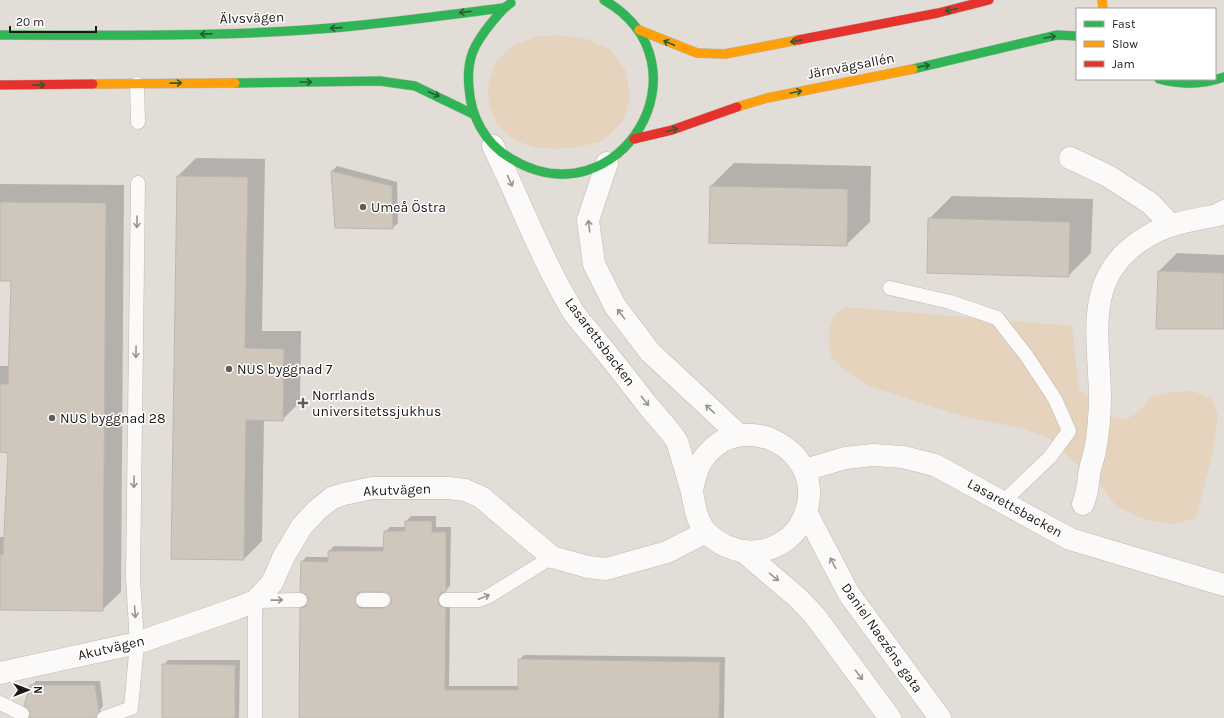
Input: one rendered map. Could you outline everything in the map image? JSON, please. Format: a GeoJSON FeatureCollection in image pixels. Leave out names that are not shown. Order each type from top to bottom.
{"type":"FeatureCollection","features":[{"type":"Feature","properties":{"kind":"main road"},"geometry":{"type":"LineString","coordinates":[[516,0],[504,8],[473,48],[467,86],[473,114],[482,132],[493,146],[512,162],[541,173],[560,175],[585,172],[607,163],[622,152],[634,139],[647,116],[653,99],[654,78],[651,57],[639,30],[620,9],[604,0]]}},
{"type":"Feature","properties":{"kind":"main road"},"geometry":{"type":"LineString","coordinates":[[639,30],[676,46],[697,53],[725,54],[938,13],[989,0]]}},
{"type":"Feature","properties":{"kind":"main road","name":"Älvsvägen"},"geometry":{"type":"LineString","coordinates":[[0,35],[211,34],[304,30],[370,25],[504,8]]}},
{"type":"Feature","properties":{"kind":"main road","name":"Järnvägsallén"},"geometry":{"type":"LineString","coordinates":[[634,139],[672,130],[768,98],[944,62],[1056,35],[1076,36]]}},
{"type":"Feature","properties":{"kind":"main road"},"geometry":{"type":"LineString","coordinates":[[1164,80],[1189,85],[1213,82],[1224,77]]}},
{"type":"Feature","properties":{"kind":"main road"},"geometry":{"type":"LineString","coordinates":[[0,85],[380,81],[415,86],[473,114]]}},
{"type":"Feature","properties":{"kind":"street","name":"Lasarettsbacken"},"geometry":{"type":"LineString","coordinates":[[493,146],[510,180],[531,231],[573,311],[677,441],[692,490],[695,514],[706,532],[723,546],[744,552],[766,550],[785,541],[797,529],[806,512],[809,490],[805,470],[795,455],[779,441],[757,434],[739,435],[723,441],[709,451],[698,466],[692,490]]}},
{"type":"Feature","properties":{"kind":"street"},"geometry":{"type":"LineString","coordinates":[[1070,158],[1108,176],[1150,203],[1172,225]]}},
{"type":"Feature","properties":{"kind":"street"},"geometry":{"type":"LineString","coordinates":[[607,163],[588,220],[594,264],[615,306],[650,352],[739,435]]}},
{"type":"Feature","properties":{"kind":"street"},"geometry":{"type":"LineString","coordinates":[[1084,504],[1089,489],[1089,474],[1095,451],[1100,397],[1098,313],[1100,296],[1108,276],[1123,254],[1148,236],[1172,225],[1218,215],[1224,211]]}},
{"type":"Feature","properties":{"kind":"street","name":"Lasarettsbacken"},"geometry":{"type":"LineString","coordinates":[[805,470],[845,458],[873,455],[903,458],[935,464],[1070,539],[1224,585]]}},
{"type":"Feature","properties":{"kind":"street","name":"Akutvägen"},"geometry":{"type":"LineString","coordinates":[[0,673],[138,643],[255,601],[272,583],[284,556],[298,532],[317,510],[332,498],[372,488],[448,488],[466,490],[481,497],[552,556],[588,567],[606,569],[668,552],[706,532]]}},
{"type":"Feature","properties":{"kind":"street","name":"Daniel Naezéns gata"},"geometry":{"type":"LineString","coordinates":[[806,512],[849,594],[940,718]]}},
{"type":"Feature","properties":{"kind":"street"},"geometry":{"type":"LineString","coordinates":[[744,552],[798,598],[815,616],[890,718]]}},
{"type":"Feature","properties":{"kind":"lane"},"geometry":{"type":"LineString","coordinates":[[138,84],[138,122]]}},
{"type":"Feature","properties":{"kind":"lane"},"geometry":{"type":"LineString","coordinates":[[104,718],[131,708],[138,643],[133,578],[138,183]]}},
{"type":"Feature","properties":{"kind":"lane"},"geometry":{"type":"LineString","coordinates":[[890,288],[950,302],[997,318],[1026,355],[1055,399],[1068,431],[1050,458],[1004,501]]}},
{"type":"Feature","properties":{"kind":"lane"},"geometry":{"type":"LineString","coordinates":[[446,600],[479,600],[489,596],[552,556]]}},
{"type":"Feature","properties":{"kind":"lane"},"geometry":{"type":"LineString","coordinates":[[255,718],[255,601],[300,600]]}},
{"type":"Feature","properties":{"kind":"lane"},"geometry":{"type":"LineString","coordinates":[[363,600],[383,600]]}},
{"type":"Feature","properties":{"kind":"lane"},"geometry":{"type":"LineString","coordinates":[[0,702],[22,714]]}},
{"type":"Feature","properties":{"kind":"shaded area"},"geometry":{"type":"Polygon","coordinates":[[[560,35],[587,39],[611,50],[626,71],[630,99],[623,121],[602,141],[579,147],[557,149],[534,147],[512,139],[497,124],[489,105],[488,85],[496,62],[515,44],[540,36],[560,35]]]}},
{"type":"Feature","properties":{"kind":"shaded area"},"geometry":{"type":"Polygon","coordinates":[[[845,307],[1072,326],[1079,389],[1109,416],[1125,420],[1139,412],[1151,397],[1170,392],[1192,391],[1211,398],[1218,416],[1213,452],[1196,518],[1174,524],[1147,520],[1117,507],[1103,488],[1047,437],[1022,428],[969,418],[871,387],[849,373],[832,359],[828,334],[833,317],[845,307]]]}},
{"type":"Feature","properties":{"kind":"building","name":"Umeå Östra"},"geometry":{"type":"Polygon","coordinates":[[[331,171],[392,186],[393,229],[335,228],[331,171]]]}},
{"type":"Feature","properties":{"kind":"building","name":"NUS byggnad 7"},"geometry":{"type":"Polygon","coordinates":[[[177,176],[248,177],[245,348],[284,349],[283,421],[246,420],[244,560],[171,559],[177,176]]]}},
{"type":"Feature","properties":{"kind":"building"},"geometry":{"type":"Polygon","coordinates":[[[710,186],[848,189],[847,246],[709,243],[710,186]]]}},
{"type":"Feature","properties":{"kind":"building","name":"NUS byggnad 28"},"geometry":{"type":"Polygon","coordinates":[[[0,202],[106,203],[103,611],[0,610],[0,555],[3,555],[8,453],[0,452],[0,384],[8,384],[11,281],[0,281],[0,202]]]}},
{"type":"Feature","properties":{"kind":"building"},"geometry":{"type":"Polygon","coordinates":[[[928,218],[1070,222],[1069,277],[927,273],[928,218]]]}},
{"type":"Feature","properties":{"kind":"building"},"geometry":{"type":"Polygon","coordinates":[[[1158,271],[1224,273],[1224,329],[1156,329],[1158,271]]]}},
{"type":"Feature","properties":{"kind":"building"},"geometry":{"type":"Polygon","coordinates":[[[405,521],[432,521],[432,532],[446,532],[446,592],[441,593],[438,600],[439,605],[446,608],[445,690],[518,690],[518,659],[720,662],[719,718],[299,718],[300,608],[305,607],[308,600],[307,595],[300,592],[301,561],[328,562],[328,551],[383,551],[384,531],[405,531],[405,521]],[[359,592],[355,600],[359,608],[383,608],[391,604],[391,596],[387,592],[359,592]]]}},
{"type":"Feature","properties":{"kind":"building"},"geometry":{"type":"Polygon","coordinates":[[[162,664],[235,665],[235,718],[162,718],[162,664]]]}},
{"type":"Feature","properties":{"kind":"building"},"geometry":{"type":"Polygon","coordinates":[[[30,685],[95,685],[99,712],[96,718],[29,718],[29,710],[24,706],[30,685]]]}},
{"type":"Feature","properties":{"kind":"traffic: fast"},"geometry":{"type":"LineString","coordinates":[[511,3],[501,12],[486,30],[473,52],[470,60],[468,78],[470,99],[476,119],[493,145],[510,158],[550,173],[586,171],[617,154],[640,128],[652,96],[651,61],[636,28],[604,0]]}},
{"type":"Feature","properties":{"kind":"traffic: fast"},"geometry":{"type":"LineString","coordinates":[[0,35],[229,34],[305,30],[354,26],[503,8]]}},
{"type":"Feature","properties":{"kind":"traffic: fast"},"geometry":{"type":"LineString","coordinates":[[913,69],[1057,35],[1076,36]]}},
{"type":"Feature","properties":{"kind":"traffic: fast"},"geometry":{"type":"LineString","coordinates":[[1216,80],[1224,77]]}},
{"type":"Feature","properties":{"kind":"traffic: fast"},"geometry":{"type":"LineString","coordinates":[[1164,80],[1183,83],[1200,83],[1216,80]]}},
{"type":"Feature","properties":{"kind":"traffic: fast"},"geometry":{"type":"LineString","coordinates":[[235,83],[380,81],[415,86],[473,114]]}},
{"type":"Feature","properties":{"kind":"traffic: slow"},"geometry":{"type":"LineString","coordinates":[[1102,0],[1103,8]]}},
{"type":"Feature","properties":{"kind":"traffic: slow"},"geometry":{"type":"LineString","coordinates":[[639,30],[697,53],[725,54],[798,40]]}},
{"type":"Feature","properties":{"kind":"traffic: slow"},"geometry":{"type":"LineString","coordinates":[[737,107],[767,98],[913,69]]}},
{"type":"Feature","properties":{"kind":"traffic: slow"},"geometry":{"type":"LineString","coordinates":[[93,84],[235,83]]}},
{"type":"Feature","properties":{"kind":"traffic: jam"},"geometry":{"type":"LineString","coordinates":[[798,40],[938,13],[989,0]]}},
{"type":"Feature","properties":{"kind":"traffic: jam"},"geometry":{"type":"LineString","coordinates":[[0,85],[93,84]]}},
{"type":"Feature","properties":{"kind":"traffic: jam"},"geometry":{"type":"LineString","coordinates":[[634,139],[672,130],[737,107]]}},
{"type":"Feature","properties":{"kind":"place","name":"Umeå Östra"},"geometry":{"type":"Point","coordinates":[363,207]}},
{"type":"Feature","properties":{"kind":"place","name":"NUS byggnad 7"},"geometry":{"type":"Point","coordinates":[229,369]}},
{"type":"Feature","properties":{"kind":"place","name":"Norrlands universitetssjukhus"},"geometry":{"type":"Point","coordinates":[303,403]}},
{"type":"Feature","properties":{"kind":"place","name":"NUS byggnad 28"},"geometry":{"type":"Point","coordinates":[52,418]}}]}
